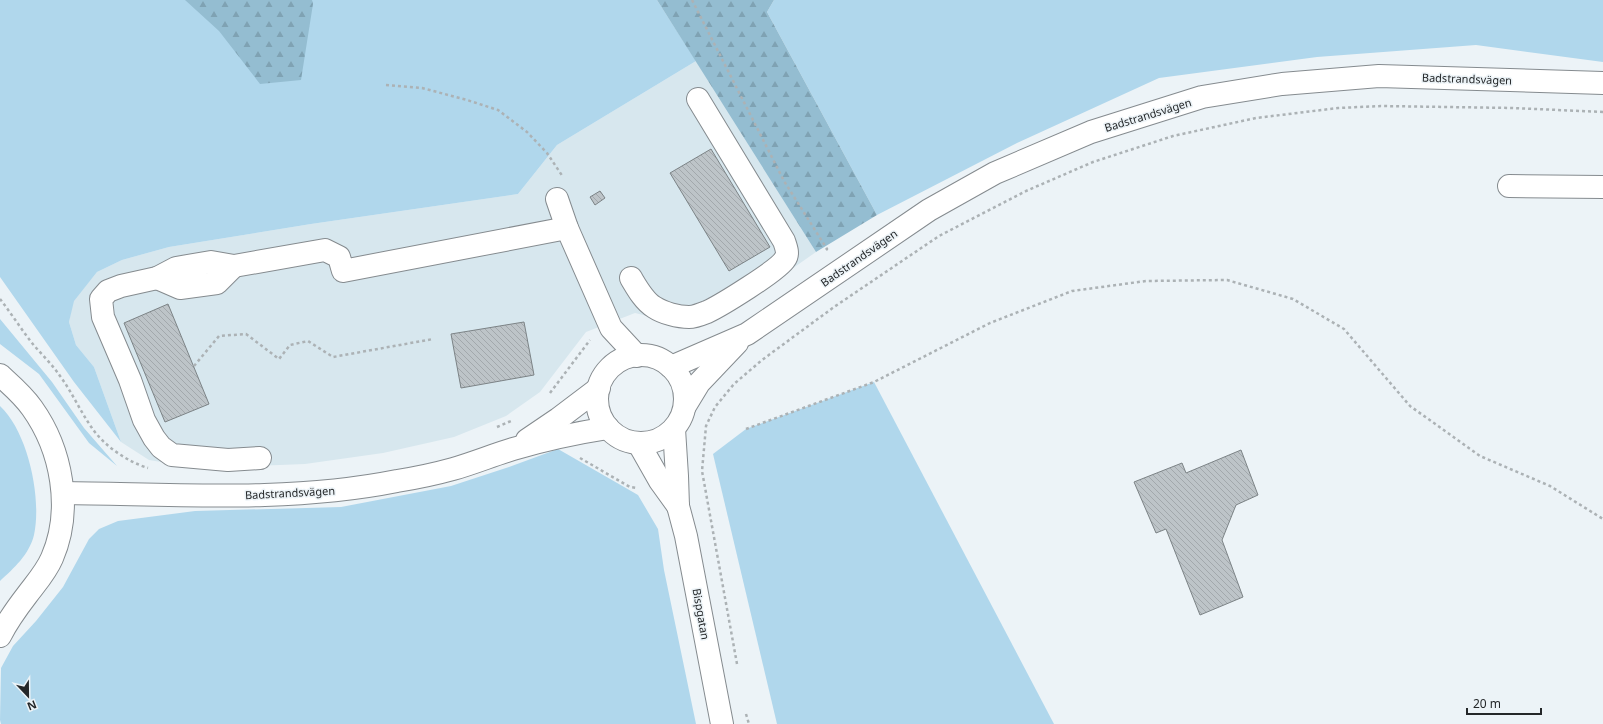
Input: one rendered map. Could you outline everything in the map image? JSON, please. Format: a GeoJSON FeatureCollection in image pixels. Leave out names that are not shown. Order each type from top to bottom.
{"type":"FeatureCollection","features":[{"type":"Feature","properties":{"kind":"street","name":"Badstrandsvägen"},"geometry":{"type":"LineString","coordinates":[[685,406],[684,392],[680,378],[671,367],[661,360],[649,356],[637,356],[623,359],[611,368],[603,377],[597,398],[598,409],[602,419],[608,428],[617,436],[627,441],[639,444],[652,442],[664,437],[674,429],[681,418],[685,406],[699,382],[747,334],[929,210],[996,173],[1091,132],[1202,97],[1282,84],[1379,76],[1603,83]]}},
{"type":"Feature","properties":{"kind":"street"},"geometry":{"type":"LineString","coordinates":[[631,278],[644,298],[652,307],[666,313],[689,317],[706,312],[726,302],[779,267],[786,258],[787,252],[784,241],[698,99]]}},
{"type":"Feature","properties":{"kind":"street"},"geometry":{"type":"LineString","coordinates":[[1508,186],[1603,187]]}},
{"type":"Feature","properties":{"kind":"street"},"geometry":{"type":"LineString","coordinates":[[561,189],[567,228],[611,328],[637,356]]}},
{"type":"Feature","properties":{"kind":"street"},"geometry":{"type":"LineString","coordinates":[[260,458],[228,460],[172,455],[161,447],[144,420],[127,373],[103,317],[101,299],[108,291],[157,278],[176,268],[211,262],[234,266],[325,250],[339,257],[343,271],[567,228]]}},
{"type":"Feature","properties":{"kind":"street"},"geometry":{"type":"LineString","coordinates":[[611,328],[611,368]]}},
{"type":"Feature","properties":{"kind":"street","name":"Badstrandsvägen"},"geometry":{"type":"LineString","coordinates":[[671,367],[747,334]]}},
{"type":"Feature","properties":{"kind":"street"},"geometry":{"type":"LineString","coordinates":[[0,375],[16,389],[32,407],[42,424],[51,443],[58,466],[63,493],[63,515],[59,536],[52,558],[44,574],[26,596],[0,636]]}},
{"type":"Feature","properties":{"kind":"street","name":"Badstrandsvägen"},"geometry":{"type":"LineString","coordinates":[[63,493],[272,496],[343,490],[397,481],[453,469],[513,450],[562,427],[599,388]]}},
{"type":"Feature","properties":{"kind":"street","name":"Badstrandsvägen"},"geometry":{"type":"LineString","coordinates":[[562,427],[608,428]]}},
{"type":"Feature","properties":{"kind":"street","name":"Bispgatan"},"geometry":{"type":"LineString","coordinates":[[669,478],[674,429]]}},
{"type":"Feature","properties":{"kind":"street","name":"Bispgatan"},"geometry":{"type":"LineString","coordinates":[[639,444],[669,478],[678,506],[686,536],[722,724]]}},
{"type":"Feature","properties":{"kind":"street"},"geometry":{"type":"LineString","coordinates":[[0,608],[26,596]]}},
{"type":"Feature","properties":{"kind":"path"},"geometry":{"type":"LineString","coordinates":[[386,85],[422,88],[498,110],[527,132],[547,153],[561,189]]}},
{"type":"Feature","properties":{"kind":"path"},"geometry":{"type":"LineString","coordinates":[[738,671],[702,471],[706,426],[715,407],[734,384],[762,360],[834,308],[939,236],[1026,190],[1093,162],[1173,136],[1256,118],[1338,108],[1382,106],[1603,112]]}},
{"type":"Feature","properties":{"kind":"path"},"geometry":{"type":"LineString","coordinates":[[746,429],[874,382],[990,323],[1072,291],[1146,281],[1227,280],[1293,299],[1344,329],[1410,406],[1480,456],[1550,486],[1603,519]]}},
{"type":"Feature","properties":{"kind":"path"},"geometry":{"type":"LineString","coordinates":[[0,298],[32,343],[59,375],[75,398],[92,429],[106,443],[122,455],[137,465],[149,469]]}},
{"type":"Feature","properties":{"kind":"path"},"geometry":{"type":"LineString","coordinates":[[611,328],[592,338],[544,401],[562,427],[575,454],[630,487],[643,488],[669,478],[702,471]]}},
{"type":"Feature","properties":{"kind":"path"},"geometry":{"type":"LineString","coordinates":[[194,366],[219,336],[246,334],[279,360],[290,345],[308,341],[332,357],[433,339]]}},
{"type":"Feature","properties":{"kind":"path"},"geometry":{"type":"LineString","coordinates":[[716,364],[734,384]]}},
{"type":"Feature","properties":{"kind":"path"},"geometry":{"type":"LineString","coordinates":[[495,428],[515,419]]}},
{"type":"Feature","properties":{"kind":"path"},"geometry":{"type":"LineString","coordinates":[[745,709],[748,724]]}},
{"type":"Feature","properties":{"kind":"shaded area"},"geometry":{"type":"Polygon","coordinates":[[[0,0],[657,0],[696,61],[557,145],[518,194],[311,224],[169,247],[122,260],[97,272],[74,301],[69,322],[76,345],[94,367],[121,442],[74,382],[0,277],[0,0]]]}},
{"type":"Feature","properties":{"kind":"shaded area"},"geometry":{"type":"Polygon","coordinates":[[[774,0],[1603,0],[1603,62],[1476,45],[1317,57],[1159,78],[1017,143],[877,215],[767,12],[774,0]]]}},
{"type":"Feature","properties":{"kind":"shaded area"},"geometry":{"type":"Polygon","coordinates":[[[696,61],[816,252],[753,296],[693,327],[635,313],[586,332],[540,392],[506,416],[454,437],[383,453],[305,464],[232,467],[185,466],[149,460],[121,442],[94,367],[76,345],[69,322],[73,301],[97,272],[122,260],[169,247],[311,224],[518,194],[557,145],[696,61]]]}},
{"type":"Feature","properties":{"kind":"shaded area"},"geometry":{"type":"Polygon","coordinates":[[[0,319],[52,382],[84,428],[117,466],[89,443],[39,374],[0,344],[0,319]]]}},
{"type":"Feature","properties":{"kind":"shaded area"},"geometry":{"type":"Polygon","coordinates":[[[874,382],[1054,724],[777,724],[713,454],[746,429],[874,382]]]}},
{"type":"Feature","properties":{"kind":"shaded area"},"geometry":{"type":"Polygon","coordinates":[[[0,406],[10,417],[25,448],[34,485],[36,520],[34,535],[29,549],[11,571],[0,581],[0,406]]]}},
{"type":"Feature","properties":{"kind":"shaded area"},"geometry":{"type":"Polygon","coordinates":[[[558,449],[638,495],[658,529],[664,570],[696,724],[1,724],[1,668],[13,646],[36,621],[63,587],[89,539],[99,529],[118,521],[195,511],[341,507],[451,486],[558,449]]]}},
{"type":"Feature","properties":{"kind":"green space"},"geometry":{"type":"Polygon","coordinates":[[[185,0],[312,0],[313,4],[301,80],[260,84],[219,31],[185,0]]]}},
{"type":"Feature","properties":{"kind":"green space"},"geometry":{"type":"Polygon","coordinates":[[[657,0],[774,0],[767,12],[877,215],[816,252],[657,0]]]}},
{"type":"Feature","properties":{"kind":"building"},"geometry":{"type":"Polygon","coordinates":[[[711,149],[770,247],[729,271],[670,173],[711,149]]]}},
{"type":"Feature","properties":{"kind":"building"},"geometry":{"type":"Polygon","coordinates":[[[600,191],[605,198],[595,205],[590,197],[600,191]]]}},
{"type":"Feature","properties":{"kind":"building"},"geometry":{"type":"Polygon","coordinates":[[[168,304],[209,404],[165,422],[124,323],[168,304]]]}},
{"type":"Feature","properties":{"kind":"building"},"geometry":{"type":"Polygon","coordinates":[[[524,322],[534,375],[461,388],[451,334],[524,322]]]}},
{"type":"Feature","properties":{"kind":"building"},"geometry":{"type":"Polygon","coordinates":[[[1241,450],[1258,495],[1236,505],[1222,540],[1243,597],[1200,615],[1166,529],[1156,533],[1134,482],[1182,463],[1186,473],[1241,450]]]}}]}
